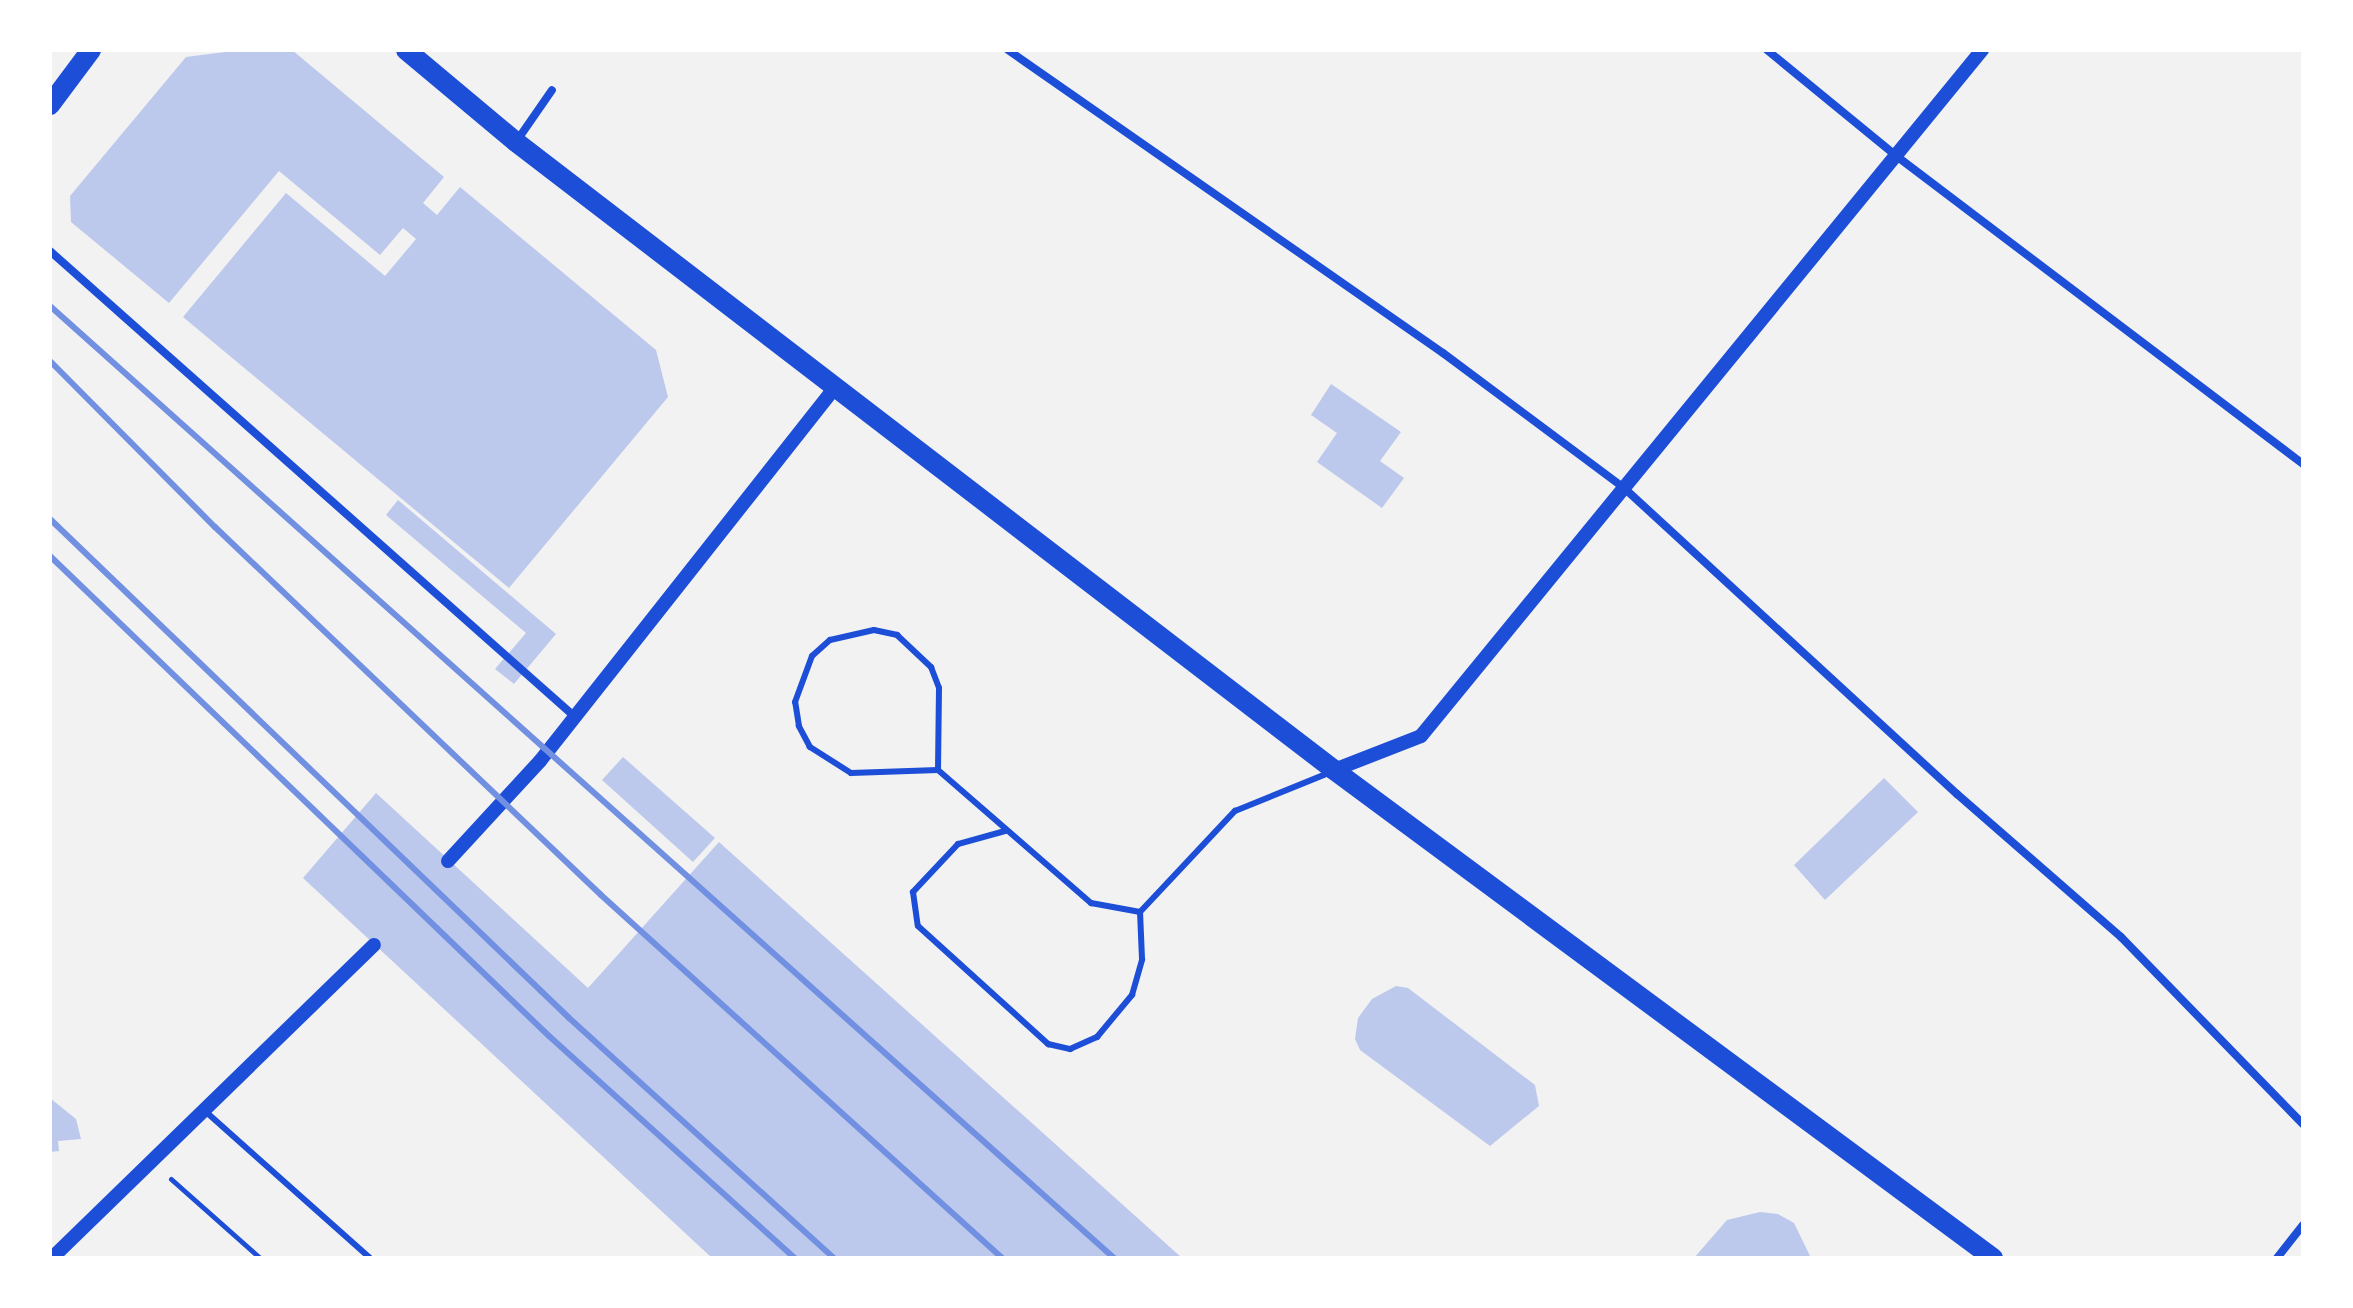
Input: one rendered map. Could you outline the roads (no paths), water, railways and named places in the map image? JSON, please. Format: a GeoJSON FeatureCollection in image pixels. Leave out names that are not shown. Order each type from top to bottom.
{"type":"FeatureCollection","features":[{"type":"Feature","properties":{"kind":"main road"},"geometry":{"type":"LineString","coordinates":[[50,105],[91,50]]}},
{"type":"Feature","properties":{"kind":"main road"},"geometry":{"type":"LineString","coordinates":[[406,50],[516,142],[1334,770],[1993,1258]]}},
{"type":"Feature","properties":{"kind":"street"},"geometry":{"type":"LineString","coordinates":[[1008,50],[1443,353],[1623,487],[2121,937],[2303,1124]]}},
{"type":"Feature","properties":{"kind":"street"},"geometry":{"type":"LineString","coordinates":[[1767,50],[1899,158],[2303,464]]}},
{"type":"Feature","properties":{"kind":"street"},"geometry":{"type":"LineString","coordinates":[[1334,770],[1421,736],[1623,487],[1899,158],[1982,50]]}},
{"type":"Feature","properties":{"kind":"street"},"geometry":{"type":"LineString","coordinates":[[516,142],[552,90]]}},
{"type":"Feature","properties":{"kind":"street"},"geometry":{"type":"LineString","coordinates":[[50,251],[574,716]]}},
{"type":"Feature","properties":{"kind":"street"},"geometry":{"type":"LineString","coordinates":[[448,861],[540,761],[835,387]]}},
{"type":"Feature","properties":{"kind":"street"},"geometry":{"type":"LineString","coordinates":[[52,1258],[374,945]]}},
{"type":"Feature","properties":{"kind":"street"},"geometry":{"type":"LineString","coordinates":[[2277,1258],[2303,1225]]}},
{"type":"Feature","properties":{"kind":"lane"},"geometry":{"type":"LineString","coordinates":[[938,770],[939,688],[917,648],[886,632],[852,631],[830,640],[812,656],[795,702],[799,726],[810,747],[851,773],[938,770],[1091,903],[1140,912]]}},
{"type":"Feature","properties":{"kind":"lane"},"geometry":{"type":"LineString","coordinates":[[1005,831],[958,844],[913,892],[918,926],[1048,1044],[1070,1049],[1097,1037],[1132,995],[1142,959],[1140,912],[1235,811],[1334,770]]}},
{"type":"Feature","properties":{"kind":"lane"},"geometry":{"type":"LineString","coordinates":[[205,1111],[370,1258]]}},
{"type":"Feature","properties":{"kind":"railway"},"geometry":{"type":"LineString","coordinates":[[50,306],[1114,1258]]}},
{"type":"Feature","properties":{"kind":"railway"},"geometry":{"type":"LineString","coordinates":[[50,361],[215,527],[601,895],[1002,1258]]}},
{"type":"Feature","properties":{"kind":"railway"},"geometry":{"type":"LineString","coordinates":[[50,519],[568,1017],[834,1258]]}},
{"type":"Feature","properties":{"kind":"railway"},"geometry":{"type":"LineString","coordinates":[[50,556],[549,1036],[795,1258]]}}]}
